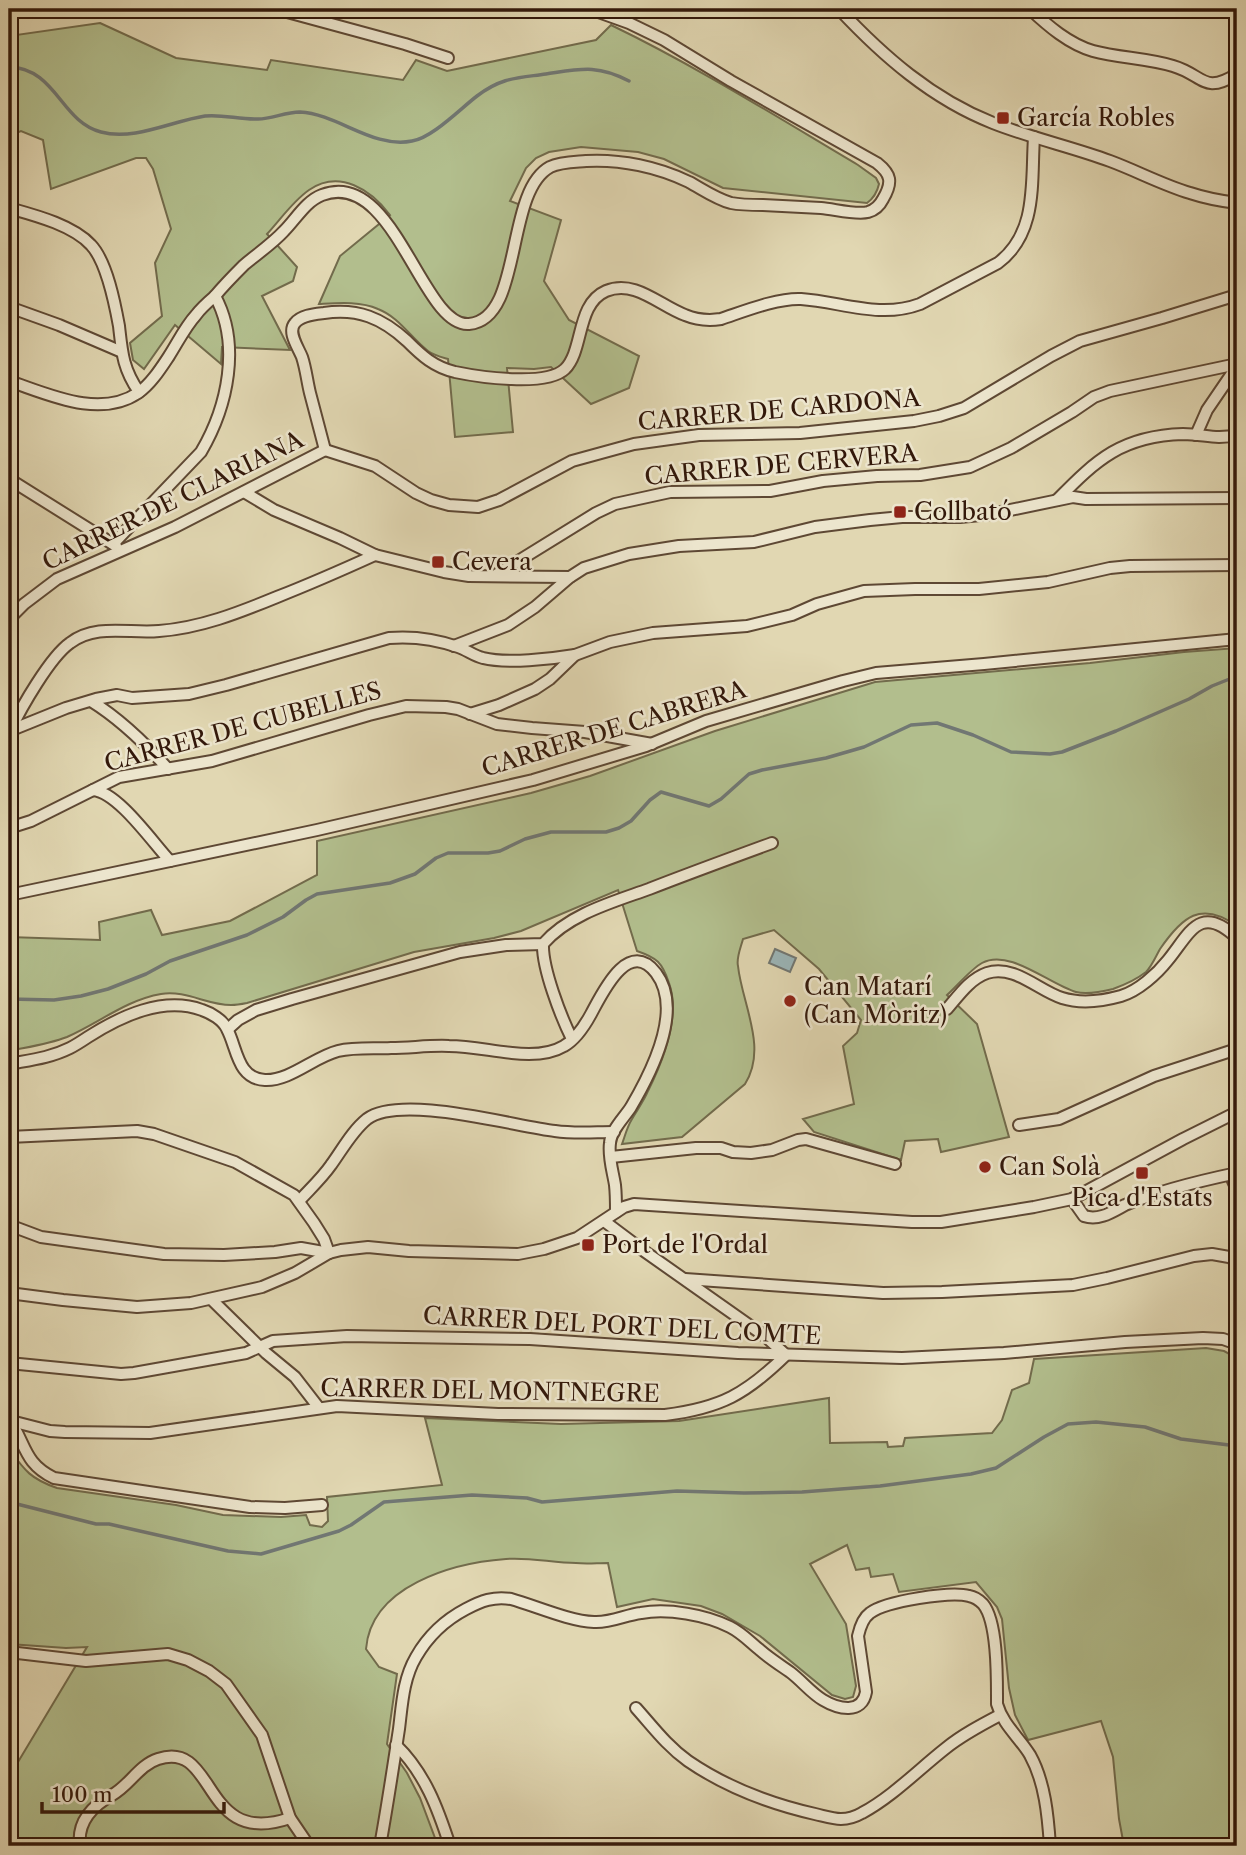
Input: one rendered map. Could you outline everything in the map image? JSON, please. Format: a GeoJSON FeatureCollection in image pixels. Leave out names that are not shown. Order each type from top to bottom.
{"type":"FeatureCollection","features":[{"type":"Feature","properties":{"kind":"street"},"geometry":{"type":"LineString","coordinates":[[276,9],[448,58]]}},
{"type":"Feature","properties":{"kind":"street"},"geometry":{"type":"LineString","coordinates":[[9,381],[63,400],[84,403],[126,400],[139,392],[156,374],[197,313],[246,264],[284,231],[305,207],[321,195],[334,192],[352,194],[371,205],[392,230],[441,307],[457,322],[465,324],[485,318],[496,306],[507,276],[528,193],[541,174],[550,167],[587,161],[613,161],[659,169],[732,203],[867,212],[875,209],[884,198],[890,183],[889,177],[877,163],[664,40],[629,23],[590,9]]}},
{"type":"Feature","properties":{"kind":"street"},"geometry":{"type":"LineString","coordinates":[[839,9],[882,53],[926,86],[982,118],[1010,130],[1109,161],[1187,193],[1237,203]]}},
{"type":"Feature","properties":{"kind":"street"},"geometry":{"type":"LineString","coordinates":[[1030,9],[1066,39],[1092,51],[1174,66],[1213,85],[1237,74]]}},
{"type":"Feature","properties":{"kind":"street"},"geometry":{"type":"LineString","coordinates":[[325,450],[305,367],[291,332],[293,324],[300,319],[330,312],[368,315],[393,330],[432,364],[456,372],[530,379],[555,376],[563,371],[570,363],[589,307],[595,298],[606,291],[616,289],[638,291],[687,316],[710,320],[788,299],[886,311],[908,309],[998,263],[1019,241],[1031,204],[1034,137]]}},
{"type":"Feature","properties":{"kind":"street"},"geometry":{"type":"LineString","coordinates":[[9,208],[80,235],[96,251],[117,313],[123,361],[139,392]]}},
{"type":"Feature","properties":{"kind":"street","name":"CARRER DE CARDONA"},"geometry":{"type":"LineString","coordinates":[[325,450],[375,466],[431,500],[449,505],[478,507],[499,500],[572,461],[634,444],[699,435],[800,433],[939,416],[964,408],[1080,341],[1237,295]]}},
{"type":"Feature","properties":{"kind":"street"},"geometry":{"type":"LineString","coordinates":[[9,479],[117,547],[201,452],[209,438],[224,393],[229,362],[228,330],[215,296]]}},
{"type":"Feature","properties":{"kind":"street"},"geometry":{"type":"LineString","coordinates":[[9,307],[122,352]]}},
{"type":"Feature","properties":{"kind":"street"},"geometry":{"type":"LineString","coordinates":[[1195,435],[1207,410],[1237,365]]}},
{"type":"Feature","properties":{"kind":"street","name":"CARRER DE CERVERA"},"geometry":{"type":"LineString","coordinates":[[495,576],[615,503],[670,492],[770,491],[823,481],[920,475],[963,469],[1011,448],[1094,397],[1110,391],[1237,365]]}},
{"type":"Feature","properties":{"kind":"street"},"geometry":{"type":"LineString","coordinates":[[1056,500],[1083,474],[1117,449],[1147,439],[1172,435],[1225,438],[1237,435]]}},
{"type":"Feature","properties":{"kind":"street","name":"CARRER DE CLARIANA"},"geometry":{"type":"LineString","coordinates":[[9,619],[57,579],[117,547],[174,527],[325,450]]}},
{"type":"Feature","properties":{"kind":"street"},"geometry":{"type":"LineString","coordinates":[[244,492],[274,510],[375,555],[470,576],[570,577]]}},
{"type":"Feature","properties":{"kind":"street"},"geometry":{"type":"LineString","coordinates":[[454,646],[508,625],[584,568],[629,554],[679,546],[754,542],[815,527],[870,520],[991,514],[1073,497],[1237,498]]}},
{"type":"Feature","properties":{"kind":"street"},"geometry":{"type":"LineString","coordinates":[[9,731],[50,665],[70,642],[97,632],[153,632],[207,623],[243,611],[375,555]]}},
{"type":"Feature","properties":{"kind":"street"},"geometry":{"type":"LineString","coordinates":[[470,713],[499,705],[535,689],[575,656],[610,642],[642,635],[747,626],[864,592],[979,589],[1048,582],[1130,566],[1237,565]]}},
{"type":"Feature","properties":{"kind":"street","name":"CARRER DE CUBELLES"},"geometry":{"type":"LineString","coordinates":[[9,731],[90,701],[117,695],[132,698],[189,694],[389,638],[422,638],[454,646],[485,659],[528,660],[575,656]]}},
{"type":"Feature","properties":{"kind":"street","name":"CARRER DE CABRERA"},"geometry":{"type":"LineString","coordinates":[[9,895],[499,789],[652,744],[706,721],[876,673],[1237,639]]}},
{"type":"Feature","properties":{"kind":"street"},"geometry":{"type":"LineString","coordinates":[[90,701],[127,727],[167,769]]}},
{"type":"Feature","properties":{"kind":"street","name":"CARRER DE CUBELLES"},"geometry":{"type":"LineString","coordinates":[[9,828],[31,821],[119,777],[212,761],[406,706],[446,707],[497,724],[585,732],[652,744]]}},
{"type":"Feature","properties":{"kind":"street"},"geometry":{"type":"LineString","coordinates":[[93,790],[108,796],[128,813],[170,861]]}},
{"type":"Feature","properties":{"kind":"street"},"geometry":{"type":"LineString","coordinates":[[228,1029],[256,1010],[450,955],[506,945],[543,944],[578,917],[772,843]]}},
{"type":"Feature","properties":{"kind":"street"},"geometry":{"type":"LineString","coordinates":[[947,1009],[975,979],[994,972],[1018,977],[1063,998],[1089,1001],[1124,995],[1147,981],[1168,960],[1192,928],[1204,922],[1214,923],[1226,928],[1237,938]]}},
{"type":"Feature","properties":{"kind":"street"},"geometry":{"type":"LineString","coordinates":[[543,944],[542,956],[561,1016],[572,1040]]}},
{"type":"Feature","properties":{"kind":"street"},"geometry":{"type":"LineString","coordinates":[[9,1064],[49,1057],[74,1047],[122,1018],[149,1008],[167,1005],[204,1010],[220,1020],[228,1029],[240,1064],[248,1074],[262,1080],[280,1077],[338,1051],[356,1049],[451,1045],[525,1055],[548,1052],[572,1040],[590,1016],[610,981],[626,963],[643,964],[651,968],[662,983],[667,1015],[661,1043],[640,1090],[610,1141],[616,1212]]}},
{"type":"Feature","properties":{"kind":"street"},"geometry":{"type":"LineString","coordinates":[[1019,1125],[1059,1119],[1154,1076],[1237,1049]]}},
{"type":"Feature","properties":{"kind":"street"},"geometry":{"type":"LineString","coordinates":[[299,1201],[321,1179],[356,1130],[379,1113],[428,1110],[558,1132],[614,1132]]}},
{"type":"Feature","properties":{"kind":"street"},"geometry":{"type":"LineString","coordinates":[[9,1293],[137,1307],[191,1303],[262,1287],[295,1273],[329,1253],[341,1250],[368,1247],[518,1254],[544,1249],[577,1238],[624,1207],[634,1204],[941,1222],[1072,1199],[1237,1112]]}},
{"type":"Feature","properties":{"kind":"street"},"geometry":{"type":"LineString","coordinates":[[9,1137],[137,1131],[153,1134],[235,1163],[294,1195],[324,1239],[329,1253]]}},
{"type":"Feature","properties":{"kind":"street"},"geometry":{"type":"LineString","coordinates":[[611,1157],[696,1148],[721,1148],[751,1153],[772,1150],[806,1139],[895,1164]]}},
{"type":"Feature","properties":{"kind":"street"},"geometry":{"type":"LineString","coordinates":[[1072,1199],[1084,1216],[1097,1217],[1143,1198],[1197,1181],[1237,1173]]}},
{"type":"Feature","properties":{"kind":"street"},"geometry":{"type":"LineString","coordinates":[[1237,1173],[1233,1181],[1237,1190]]}},
{"type":"Feature","properties":{"kind":"street"},"geometry":{"type":"LineString","coordinates":[[604,1221],[766,1337],[786,1355]]}},
{"type":"Feature","properties":{"kind":"street"},"geometry":{"type":"LineString","coordinates":[[9,1225],[41,1237],[164,1254],[224,1255],[301,1248],[329,1253]]}},
{"type":"Feature","properties":{"kind":"street"},"geometry":{"type":"LineString","coordinates":[[685,1279],[913,1293],[1073,1285],[1212,1254],[1237,1261]]}},
{"type":"Feature","properties":{"kind":"street"},"geometry":{"type":"LineString","coordinates":[[211,1299],[295,1377],[319,1408]]}},
{"type":"Feature","properties":{"kind":"street","name":"CARRER DEL PORT DEL COMTE"},"geometry":{"type":"LineString","coordinates":[[9,1363],[121,1374],[234,1356],[273,1341],[347,1335],[530,1339],[850,1358],[923,1358],[1213,1338],[1237,1345]]}},
{"type":"Feature","properties":{"kind":"street","name":"CARRER DEL MONTNEGRE"},"geometry":{"type":"LineString","coordinates":[[10,1420],[65,1432],[150,1433],[337,1406],[498,1414],[666,1415],[693,1412],[725,1402],[756,1382],[786,1355]]}},
{"type":"Feature","properties":{"kind":"street"},"geometry":{"type":"LineString","coordinates":[[10,1420],[27,1456],[36,1467],[54,1478],[250,1507],[322,1505]]}},
{"type":"Feature","properties":{"kind":"street"},"geometry":{"type":"LineString","coordinates":[[380,1846],[403,1694],[414,1658],[447,1621],[483,1600],[503,1597],[570,1618],[595,1622],[606,1622],[649,1611],[703,1616],[733,1628],[821,1699],[841,1707],[856,1708],[862,1704],[866,1692],[858,1636],[859,1628],[867,1615],[873,1610],[898,1602],[936,1596],[969,1595],[984,1605],[990,1617],[997,1704],[1000,1715],[1037,1768],[1044,1793],[1050,1846]]}},
{"type":"Feature","properties":{"kind":"street"},"geometry":{"type":"LineString","coordinates":[[9,1652],[86,1661],[168,1654],[201,1666],[226,1684],[262,1735],[290,1818],[309,1846]]}},
{"type":"Feature","properties":{"kind":"street"},"geometry":{"type":"LineString","coordinates":[[636,1708],[663,1740],[704,1771],[773,1802],[843,1819],[861,1814],[947,1746],[1000,1715]]}},
{"type":"Feature","properties":{"kind":"street"},"geometry":{"type":"LineString","coordinates":[[396,1745],[415,1766],[431,1794],[450,1846]]}},
{"type":"Feature","properties":{"kind":"street"},"geometry":{"type":"LineString","coordinates":[[80,1846],[81,1828],[88,1813],[125,1786],[143,1767],[165,1757],[180,1758],[196,1768],[218,1802],[243,1821],[266,1825],[290,1818]]}},
{"type":"Feature","properties":{"kind":"green space"},"geometry":{"type":"Polygon","coordinates":[[[100,23],[176,58],[267,70],[271,60],[403,80],[416,60],[447,71],[596,40],[611,25],[767,110],[858,165],[876,178],[879,184],[875,195],[867,203],[723,188],[664,159],[638,152],[581,147],[549,152],[536,158],[526,168],[510,201],[561,220],[544,281],[569,320],[639,356],[629,388],[591,404],[551,367],[507,368],[513,432],[455,437],[448,359],[428,351],[399,322],[371,306],[319,304],[340,256],[390,215],[374,198],[354,185],[343,182],[321,184],[303,194],[267,234],[297,267],[293,281],[262,296],[290,350],[222,347],[221,364],[175,325],[144,369],[133,360],[130,343],[162,316],[155,263],[171,229],[153,169],[146,158],[136,158],[51,189],[43,140],[21,131],[9,136],[9,36],[100,23]]]}},
{"type":"Feature","properties":{"kind":"green space"},"geometry":{"type":"Polygon","coordinates":[[[1237,648],[1237,926],[1213,914],[1193,916],[1176,928],[1146,972],[1122,986],[1099,992],[1076,992],[1016,963],[1004,960],[982,963],[969,973],[947,995],[977,1024],[1009,1137],[941,1152],[938,1139],[905,1141],[901,1160],[814,1132],[803,1119],[854,1104],[843,1046],[857,1033],[861,1020],[819,969],[774,930],[743,939],[738,956],[740,981],[754,1041],[754,1056],[745,1084],[682,1137],[622,1144],[659,1066],[669,1038],[673,1010],[664,970],[654,959],[637,951],[618,890],[521,931],[414,952],[247,1003],[222,1004],[170,993],[148,997],[67,1037],[9,1051],[9,937],[100,940],[99,922],[151,910],[162,935],[230,921],[317,875],[317,841],[531,793],[590,776],[715,731],[875,682],[1237,648]]]}},
{"type":"Feature","properties":{"kind":"green space"},"geometry":{"type":"Polygon","coordinates":[[[1206,1348],[1224,1351],[1237,1358],[1237,1846],[1124,1846],[1113,1757],[1101,1721],[1028,1740],[1015,1715],[1009,1688],[1002,1619],[997,1607],[976,1582],[899,1592],[893,1574],[871,1577],[869,1568],[856,1570],[847,1545],[810,1564],[846,1624],[856,1686],[853,1697],[845,1699],[832,1695],[760,1636],[722,1614],[701,1606],[653,1599],[617,1607],[608,1563],[567,1563],[533,1559],[485,1561],[439,1573],[398,1594],[382,1609],[371,1627],[366,1649],[379,1667],[397,1674],[387,1744],[420,1798],[438,1846],[9,1846],[9,1777],[87,1647],[9,1644],[9,1449],[29,1473],[57,1488],[176,1505],[223,1515],[306,1515],[310,1525],[322,1527],[328,1521],[327,1497],[442,1485],[425,1418],[561,1424],[679,1421],[829,1398],[830,1443],[887,1442],[888,1447],[903,1446],[905,1438],[992,1433],[1002,1420],[1012,1390],[1029,1383],[1034,1359],[1206,1348]]]}},
{"type":"Feature","properties":{"kind":"water"},"geometry":{"type":"Polygon","coordinates":[[[775,949],[796,958],[790,972],[769,963],[775,949]]]}},
{"type":"Feature","properties":{"kind":"waterway"},"geometry":{"type":"LineString","coordinates":[[9,67],[38,76],[76,118],[101,132],[127,134],[205,116],[258,119],[300,112],[328,118],[369,136],[398,142],[412,141],[428,135],[477,96],[510,79],[588,69],[607,72],[629,81]]}},
{"type":"Feature","properties":{"kind":"waterway"},"geometry":{"type":"LineString","coordinates":[[9,999],[54,1000],[108,989],[170,961],[247,935],[283,917],[317,894],[390,883],[415,874],[436,858],[448,853],[500,851],[525,839],[551,832],[606,832],[631,821],[661,792],[709,806],[749,774],[864,747],[911,725],[937,723],[1011,752],[1050,754],[1116,731],[1237,676]]}},
{"type":"Feature","properties":{"kind":"waterway"},"geometry":{"type":"LineString","coordinates":[[9,1502],[96,1524],[109,1524],[228,1551],[261,1554],[339,1531],[384,1502],[472,1495],[527,1498],[542,1502],[677,1491],[802,1492],[880,1486],[971,1474],[996,1468],[1068,1424],[1096,1422],[1145,1427],[1181,1439],[1237,1446]]}},
{"type":"Feature","properties":{"kind":"place","name":"García Robles"},"geometry":{"type":"Point","coordinates":[1003,118]}},
{"type":"Feature","properties":{"kind":"place","name":"Collbató"},"geometry":{"type":"Point","coordinates":[900,512]}},
{"type":"Feature","properties":{"kind":"place","name":"Cevera"},"geometry":{"type":"Point","coordinates":[438,562]}},
{"type":"Feature","properties":{"kind":"place","name":"Can Matarí (Can Mòritz)"},"geometry":{"type":"Point","coordinates":[790,1001]}},
{"type":"Feature","properties":{"kind":"place","name":"Can Solà"},"geometry":{"type":"Point","coordinates":[985,1167]}},
{"type":"Feature","properties":{"kind":"place","name":"Pica d'Estats"},"geometry":{"type":"Point","coordinates":[1142,1173]}},
{"type":"Feature","properties":{"kind":"place","name":"Port de l'Ordal"},"geometry":{"type":"Point","coordinates":[588,1245]}}]}
